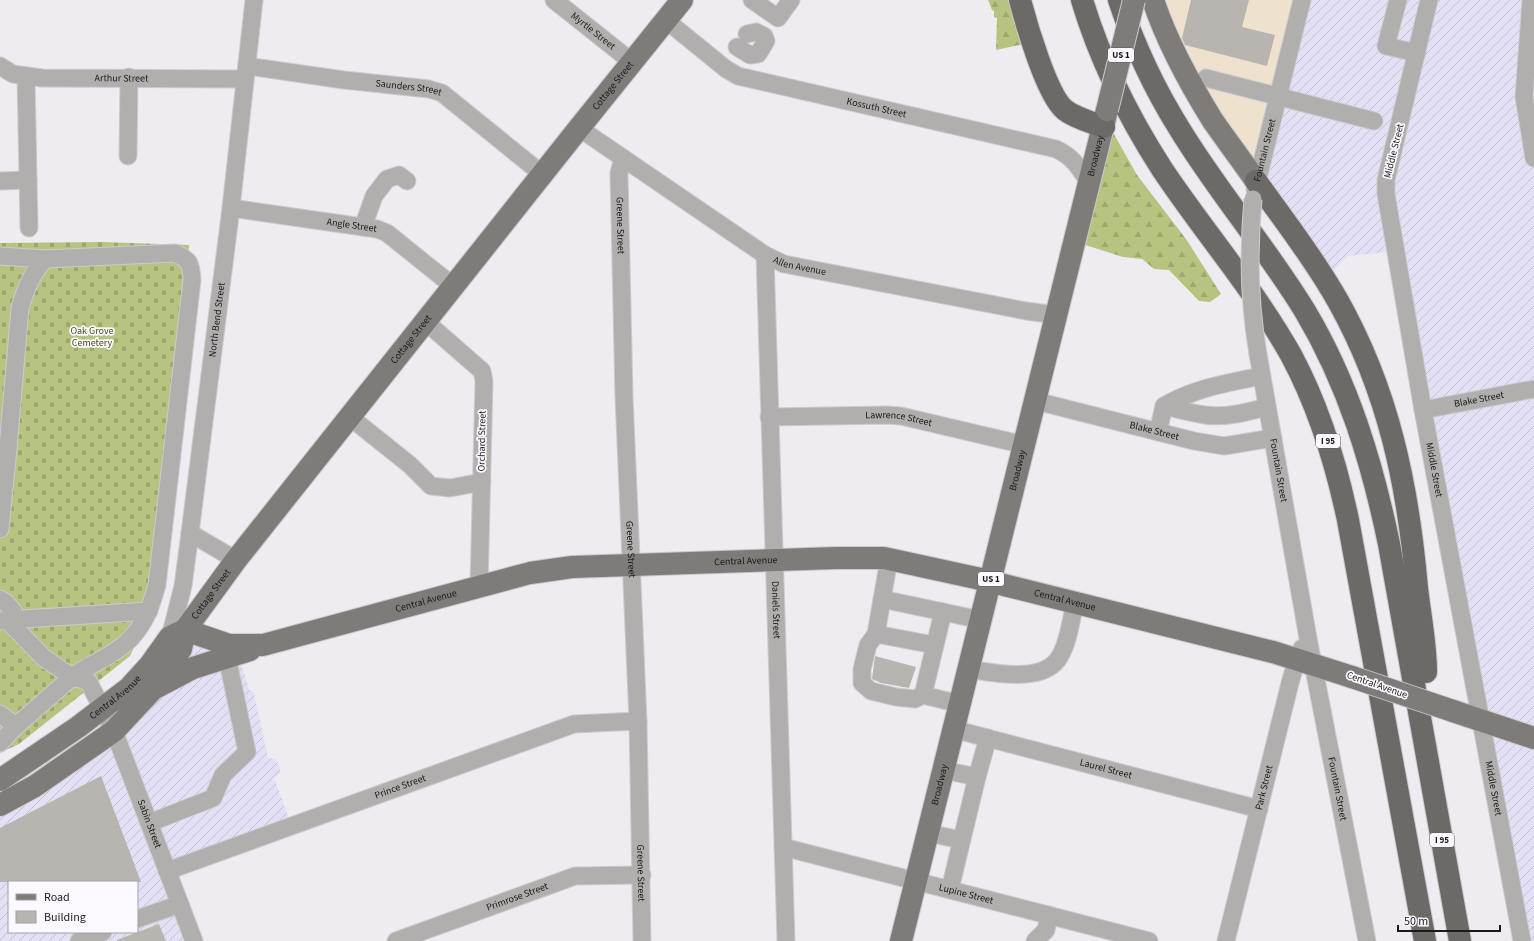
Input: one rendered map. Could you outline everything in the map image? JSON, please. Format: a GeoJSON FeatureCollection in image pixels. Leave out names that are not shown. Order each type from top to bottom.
{"type":"FeatureCollection","features":[{"type":"Feature","properties":{"kind":"highway"},"geometry":{"type":"LineString","coordinates":[[1020,0],[1039,61],[1059,105],[1072,114],[1106,118]]}},
{"type":"Feature","properties":{"kind":"highway","name":"I 95"},"geometry":{"type":"LineString","coordinates":[[1082,0],[1104,61],[1137,128],[1167,175],[1266,314],[1297,368],[1322,425],[1337,473],[1348,520],[1425,940]]}},
{"type":"Feature","properties":{"kind":"highway","name":"I 95"},"geometry":{"type":"LineString","coordinates":[[1119,0],[1135,43],[1167,108],[1193,150],[1292,290],[1326,350],[1350,402],[1366,449],[1379,496],[1460,941]]}},
{"type":"Feature","properties":{"kind":"highway"},"geometry":{"type":"LineString","coordinates":[[1255,190],[1309,256],[1344,312],[1368,364],[1392,434],[1406,491],[1426,666],[1424,739]]}},
{"type":"Feature","properties":{"kind":"main road","name":"Cottage Street"},"geometry":{"type":"LineString","coordinates":[[154,688],[181,649],[178,634],[542,174],[667,21],[682,0]]}},
{"type":"Feature","properties":{"kind":"main road","name":"Broadway"},"geometry":{"type":"LineString","coordinates":[[904,940],[916,881],[953,729],[1036,401],[1134,0]]}},
{"type":"Feature","properties":{"kind":"main road"},"geometry":{"type":"LineString","coordinates":[[1153,0],[1170,41],[1190,82],[1255,190]]}},
{"type":"Feature","properties":{"kind":"main road","name":"Central Avenue"},"geometry":{"type":"LineString","coordinates":[[0,780],[30,761],[128,688],[178,634],[229,645],[263,645],[551,569],[862,557],[889,559],[991,582],[1306,661],[1534,738]]}},
{"type":"Feature","properties":{"kind":"main road"},"geometry":{"type":"LineString","coordinates":[[154,688],[193,668],[263,645]]}},
{"type":"Feature","properties":{"kind":"main road","name":"Central Avenue"},"geometry":{"type":"LineString","coordinates":[[0,806],[35,786],[114,731],[154,688]]}},
{"type":"Feature","properties":{"kind":"street","name":"North Bend Street"},"geometry":{"type":"LineString","coordinates":[[178,634],[231,208],[254,0]]}},
{"type":"Feature","properties":{"kind":"street","name":"Myrtle Street"},"geometry":{"type":"LineString","coordinates":[[554,0],[632,62]]}},
{"type":"Feature","properties":{"kind":"street"},"geometry":{"type":"LineString","coordinates":[[752,0],[778,18],[791,0]]}},
{"type":"Feature","properties":{"kind":"street","name":"Fountain Street"},"geometry":{"type":"LineString","coordinates":[[1302,0],[1255,190],[1250,230],[1249,274],[1251,305],[1261,376],[1308,638],[1306,661],[1366,941]]}},
{"type":"Feature","properties":{"kind":"street"},"geometry":{"type":"LineString","coordinates":[[1398,0],[1386,46],[1417,53]]}},
{"type":"Feature","properties":{"kind":"street","name":"Middle Street"},"geometry":{"type":"LineString","coordinates":[[1430,0],[1386,187],[1423,410],[1522,941]]}},
{"type":"Feature","properties":{"kind":"street"},"geometry":{"type":"LineString","coordinates":[[1531,0],[1524,97],[1534,158]]}},
{"type":"Feature","properties":{"kind":"street","name":"Kossuth Street"},"geometry":{"type":"LineString","coordinates":[[667,21],[722,66],[732,73],[745,78],[1056,149],[1068,154],[1089,182]]}},
{"type":"Feature","properties":{"kind":"street"},"geometry":{"type":"LineString","coordinates":[[722,66],[741,41]]}},
{"type":"Feature","properties":{"kind":"street","name":"Arthur Street"},"geometry":{"type":"LineString","coordinates":[[0,66],[13,74],[26,77],[129,77],[246,72]]}},
{"type":"Feature","properties":{"kind":"street","name":"Saunders Street"},"geometry":{"type":"LineString","coordinates":[[246,72],[429,89],[442,93],[542,174]]}},
{"type":"Feature","properties":{"kind":"street"},"geometry":{"type":"LineString","coordinates":[[26,77],[29,228]]}},
{"type":"Feature","properties":{"kind":"street"},"geometry":{"type":"LineString","coordinates":[[128,156],[129,77]]}},
{"type":"Feature","properties":{"kind":"street"},"geometry":{"type":"LineString","coordinates":[[1206,78],[1374,122]]}},
{"type":"Feature","properties":{"kind":"street","name":"Allen Avenue"},"geometry":{"type":"LineString","coordinates":[[579,128],[765,255],[784,264],[1040,314],[1057,315]]}},
{"type":"Feature","properties":{"kind":"street","name":"Greene Street"},"geometry":{"type":"LineString","coordinates":[[623,158],[620,173],[624,397],[638,721],[642,941]]}},
{"type":"Feature","properties":{"kind":"street"},"geometry":{"type":"LineString","coordinates":[[364,227],[374,196],[387,179],[399,176],[408,181]]}},
{"type":"Feature","properties":{"kind":"street"},"geometry":{"type":"LineString","coordinates":[[0,181],[28,180]]}},
{"type":"Feature","properties":{"kind":"street","name":"Angle Street"},"geometry":{"type":"LineString","coordinates":[[231,208],[364,227],[387,233],[453,286]]}},
{"type":"Feature","properties":{"kind":"street"},"geometry":{"type":"LineString","coordinates":[[0,256],[46,259],[175,253],[187,259],[191,267],[192,280],[157,585],[149,611],[142,627],[117,650],[82,669],[16,726],[0,743]]}},
{"type":"Feature","properties":{"kind":"street","name":"Daniels Street"},"geometry":{"type":"LineString","coordinates":[[765,255],[786,941]]}},
{"type":"Feature","properties":{"kind":"street"},"geometry":{"type":"LineString","coordinates":[[0,529],[4,448],[20,308],[25,292],[34,274],[46,259]]}},
{"type":"Feature","properties":{"kind":"street","name":"Orchard Street"},"geometry":{"type":"LineString","coordinates":[[426,322],[482,371],[484,381],[479,587]]}},
{"type":"Feature","properties":{"kind":"street"},"geometry":{"type":"LineString","coordinates":[[1158,432],[1164,406],[1176,399],[1209,387],[1261,376]]}},
{"type":"Feature","properties":{"kind":"street","name":"Blake Street"},"geometry":{"type":"LineString","coordinates":[[1423,410],[1534,389]]}},
{"type":"Feature","properties":{"kind":"street","name":"Blake Street"},"geometry":{"type":"LineString","coordinates":[[1036,401],[1194,441],[1224,446],[1239,445],[1273,438]]}},
{"type":"Feature","properties":{"kind":"street"},"geometry":{"type":"LineString","coordinates":[[1164,406],[1205,415],[1219,416],[1233,415],[1267,407]]}},
{"type":"Feature","properties":{"kind":"street","name":"Lawrence Street"},"geometry":{"type":"LineString","coordinates":[[769,417],[894,415],[1024,445]]}},
{"type":"Feature","properties":{"kind":"street"},"geometry":{"type":"LineString","coordinates":[[350,417],[410,466],[431,486],[450,488],[482,482]]}},
{"type":"Feature","properties":{"kind":"street"},"geometry":{"type":"LineString","coordinates":[[190,533],[236,560]]}},
{"type":"Feature","properties":{"kind":"street"},"geometry":{"type":"LineString","coordinates":[[889,559],[876,634],[868,645],[862,669],[862,682],[871,691],[896,697],[915,699],[923,695],[960,704]]}},
{"type":"Feature","properties":{"kind":"street"},"geometry":{"type":"LineString","coordinates":[[0,599],[6,602],[13,611],[4,620]]}},
{"type":"Feature","properties":{"kind":"street"},"geometry":{"type":"LineString","coordinates":[[882,599],[981,620]]}},
{"type":"Feature","properties":{"kind":"street"},"geometry":{"type":"LineString","coordinates":[[968,669],[1000,674],[1016,674],[1034,673],[1052,667],[1061,656],[1075,603]]}},
{"type":"Feature","properties":{"kind":"street"},"geometry":{"type":"LineString","coordinates":[[4,620],[149,611]]}},
{"type":"Feature","properties":{"kind":"street"},"geometry":{"type":"LineString","coordinates":[[923,695],[943,612]]}},
{"type":"Feature","properties":{"kind":"street","name":"Sabin Street"},"geometry":{"type":"LineString","coordinates":[[4,620],[44,658],[72,677],[88,681],[114,731],[194,941]]}},
{"type":"Feature","properties":{"kind":"street"},"geometry":{"type":"LineString","coordinates":[[876,634],[934,645]]}},
{"type":"Feature","properties":{"kind":"street"},"geometry":{"type":"LineString","coordinates":[[149,823],[213,798],[223,775],[247,752],[227,657]]}},
{"type":"Feature","properties":{"kind":"street","name":"Park Street"},"geometry":{"type":"LineString","coordinates":[[1226,941],[1259,809],[1306,661]]}},
{"type":"Feature","properties":{"kind":"street"},"geometry":{"type":"LineString","coordinates":[[0,714],[16,726]]}},
{"type":"Feature","properties":{"kind":"street","name":"Prince Street"},"geometry":{"type":"LineString","coordinates":[[167,871],[574,724],[638,721]]}},
{"type":"Feature","properties":{"kind":"street","name":"Laurel Street"},"geometry":{"type":"LineString","coordinates":[[953,729],[1259,809]]}},
{"type":"Feature","properties":{"kind":"street"},"geometry":{"type":"LineString","coordinates":[[950,890],[977,777],[988,738]]}},
{"type":"Feature","properties":{"kind":"street"},"geometry":{"type":"LineString","coordinates":[[943,770],[977,777]]}},
{"type":"Feature","properties":{"kind":"street"},"geometry":{"type":"LineString","coordinates":[[928,833],[962,840]]}},
{"type":"Feature","properties":{"kind":"street","name":"Lupine Street"},"geometry":{"type":"LineString","coordinates":[[783,847],[1149,941]]}},
{"type":"Feature","properties":{"kind":"street","name":"Primrose Street"},"geometry":{"type":"LineString","coordinates":[[396,941],[576,876],[642,875]]}},
{"type":"Feature","properties":{"kind":"street"},"geometry":{"type":"LineString","coordinates":[[138,919],[180,904]]}},
{"type":"Feature","properties":{"kind":"street"},"geometry":{"type":"LineString","coordinates":[[1035,941],[1046,930],[1049,915]]}},
{"type":"Feature","properties":{"kind":"street"},"geometry":{"type":"LineString","coordinates":[[79,941],[100,933]]}},
{"type":"Feature","properties":{"kind":"shaded area"},"geometry":{"type":"Polygon","coordinates":[[[1151,0],[1298,0],[1255,173],[1151,0]]]}},
{"type":"Feature","properties":{"kind":"shaded area"},"geometry":{"type":"Polygon","coordinates":[[[1298,0],[1534,0],[1534,941],[1520,941],[1389,252],[1348,256],[1325,279],[1255,173],[1298,0]]]}},
{"type":"Feature","properties":{"kind":"shaded area"},"geometry":{"type":"Polygon","coordinates":[[[171,606],[186,623],[237,651],[249,689],[254,693],[268,758],[276,759],[280,768],[280,773],[274,778],[290,821],[166,866],[194,941],[0,941],[0,778],[77,721],[152,653],[171,606]]]}},
{"type":"Feature","properties":{"kind":"green space"},"geometry":{"type":"Polygon","coordinates":[[[988,0],[1021,0],[1033,42],[996,50],[997,18],[994,17],[994,11],[992,10],[988,0]]]}},
{"type":"Feature","properties":{"kind":"green space"},"geometry":{"type":"Polygon","coordinates":[[[1107,118],[1115,136],[1137,175],[1186,239],[1221,294],[1210,302],[1199,301],[1169,270],[1154,269],[1142,259],[1123,257],[1076,242],[1107,118]]]}},
{"type":"Feature","properties":{"kind":"green space","name":"Oak Grove Cemetery"},"geometry":{"type":"Polygon","coordinates":[[[102,242],[189,245],[179,467],[163,586],[130,656],[19,744],[0,753],[0,243],[102,242]]]}},
{"type":"Feature","properties":{"kind":"building"},"geometry":{"type":"Polygon","coordinates":[[[1191,0],[1249,0],[1242,27],[1275,35],[1267,66],[1185,45],[1182,38],[1191,0]]]}},
{"type":"Feature","properties":{"kind":"building"},"geometry":{"type":"Polygon","coordinates":[[[875,656],[916,667],[909,688],[881,683],[872,679],[875,656]]]}},
{"type":"Feature","properties":{"kind":"building"},"geometry":{"type":"Polygon","coordinates":[[[101,776],[141,882],[0,882],[0,828],[101,776]]]}},
{"type":"Feature","properties":{"kind":"building"},"geometry":{"type":"Polygon","coordinates":[[[159,924],[166,941],[117,941],[159,924]]]}}]}
